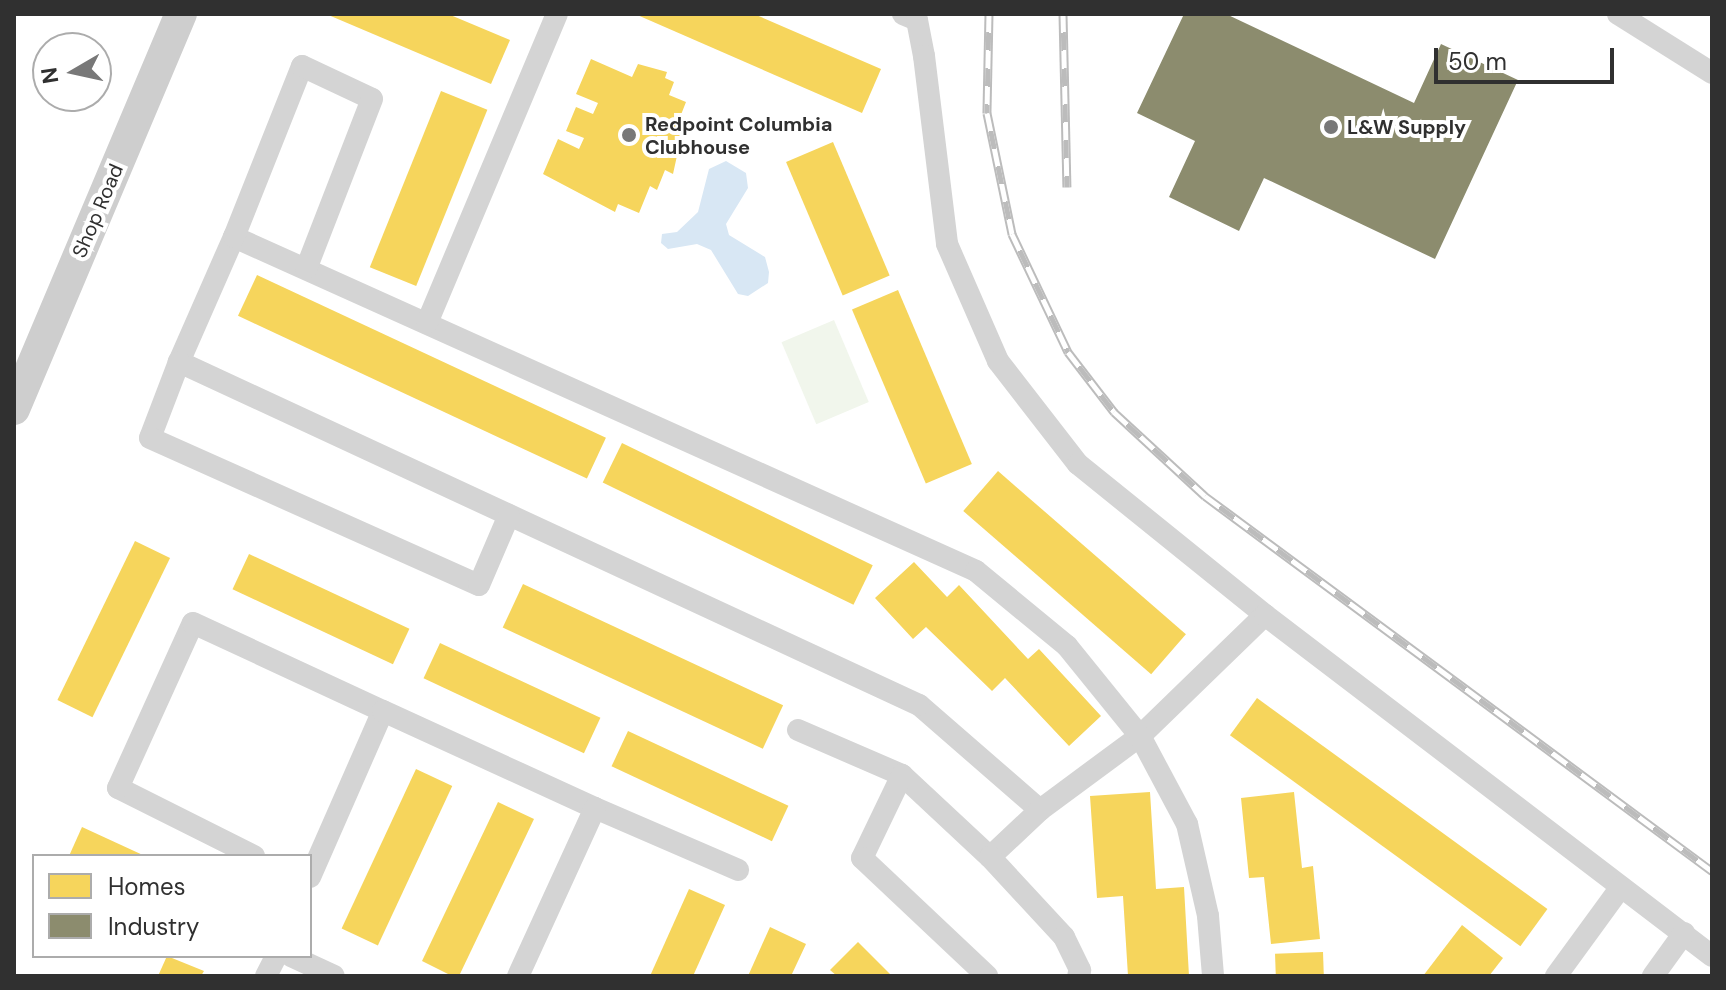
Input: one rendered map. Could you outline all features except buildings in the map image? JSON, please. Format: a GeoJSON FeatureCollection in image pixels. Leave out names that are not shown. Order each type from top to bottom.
{"type":"FeatureCollection","features":[{"type":"Feature","properties":{"kind":"street","name":"Shop Road"},"geometry":{"type":"LineString","coordinates":[[14,409],[181,14]]}},
{"type":"Feature","properties":{"kind":"street"},"geometry":{"type":"LineString","coordinates":[[427,323],[557,14]]}},
{"type":"Feature","properties":{"kind":"street"},"geometry":{"type":"LineString","coordinates":[[1618,14],[1712,73]]}},
{"type":"Feature","properties":{"kind":"street"},"geometry":{"type":"LineString","coordinates":[[913,16],[947,244],[998,361],[1078,464],[1265,615],[1712,956]]}},
{"type":"Feature","properties":{"kind":"street"},"geometry":{"type":"LineString","coordinates":[[306,269],[372,99],[302,66],[150,438],[479,585],[509,515]]}},
{"type":"Feature","properties":{"kind":"street"},"geometry":{"type":"LineString","coordinates":[[234,237],[976,571],[1067,646],[1140,736],[1187,824],[1208,916],[1213,976]]}},
{"type":"Feature","properties":{"kind":"street"},"geometry":{"type":"LineString","coordinates":[[179,362],[919,705],[1040,810]]}},
{"type":"Feature","properties":{"kind":"street"},"geometry":{"type":"LineString","coordinates":[[990,857],[1040,810],[1140,736],[1265,615]]}},
{"type":"Feature","properties":{"kind":"street"},"geometry":{"type":"LineString","coordinates":[[250,854],[118,788],[193,623],[595,808],[738,870]]}},
{"type":"Feature","properties":{"kind":"street"},"geometry":{"type":"LineString","coordinates":[[312,872],[383,711]]}},
{"type":"Feature","properties":{"kind":"street"},"geometry":{"type":"LineString","coordinates":[[798,730],[902,775],[990,857],[1064,937],[1080,970],[1078,976]]}},
{"type":"Feature","properties":{"kind":"street"},"geometry":{"type":"LineString","coordinates":[[902,775],[862,858],[987,976]]}},
{"type":"Feature","properties":{"kind":"street"},"geometry":{"type":"LineString","coordinates":[[518,976],[595,808]]}},
{"type":"Feature","properties":{"kind":"street"},"geometry":{"type":"LineString","coordinates":[[1556,976],[1621,887]]}},
{"type":"Feature","properties":{"kind":"street"},"geometry":{"type":"LineString","coordinates":[[1653,976],[1684,933]]}},
{"type":"Feature","properties":{"kind":"street"},"geometry":{"type":"LineString","coordinates":[[266,976],[275,958]]}},
{"type":"Feature","properties":{"kind":"street"},"geometry":{"type":"LineString","coordinates":[[295,958],[334,976]]}},
{"type":"Feature","properties":{"kind":"shaded area"},"geometry":{"type":"Polygon","coordinates":[[[834,320],[869,402],[816,424],[782,342],[834,320]]]}},
{"type":"Feature","properties":{"kind":"water"},"geometry":{"type":"Polygon","coordinates":[[[726,161],[746,173],[748,188],[726,224],[729,235],[765,257],[769,272],[768,283],[748,296],[738,294],[711,250],[697,244],[668,249],[661,243],[662,234],[677,232],[698,212],[709,169],[726,161]]]}},
{"type":"Feature","properties":{"kind":"railway"},"geometry":{"type":"LineString","coordinates":[[989,14],[987,113],[1012,234],[1068,352],[1114,412],[1205,496],[1712,871]]}},
{"type":"Feature","properties":{"kind":"railway"},"geometry":{"type":"LineString","coordinates":[[1063,14],[1067,187]]}},
{"type":"Feature","properties":{"kind":"place","name":"L&W Supply"},"geometry":{"type":"Point","coordinates":[1331,127]}},
{"type":"Feature","properties":{"kind":"place","name":"Redpoint Columbia Clubhouse"},"geometry":{"type":"Point","coordinates":[629,135]}}]}
